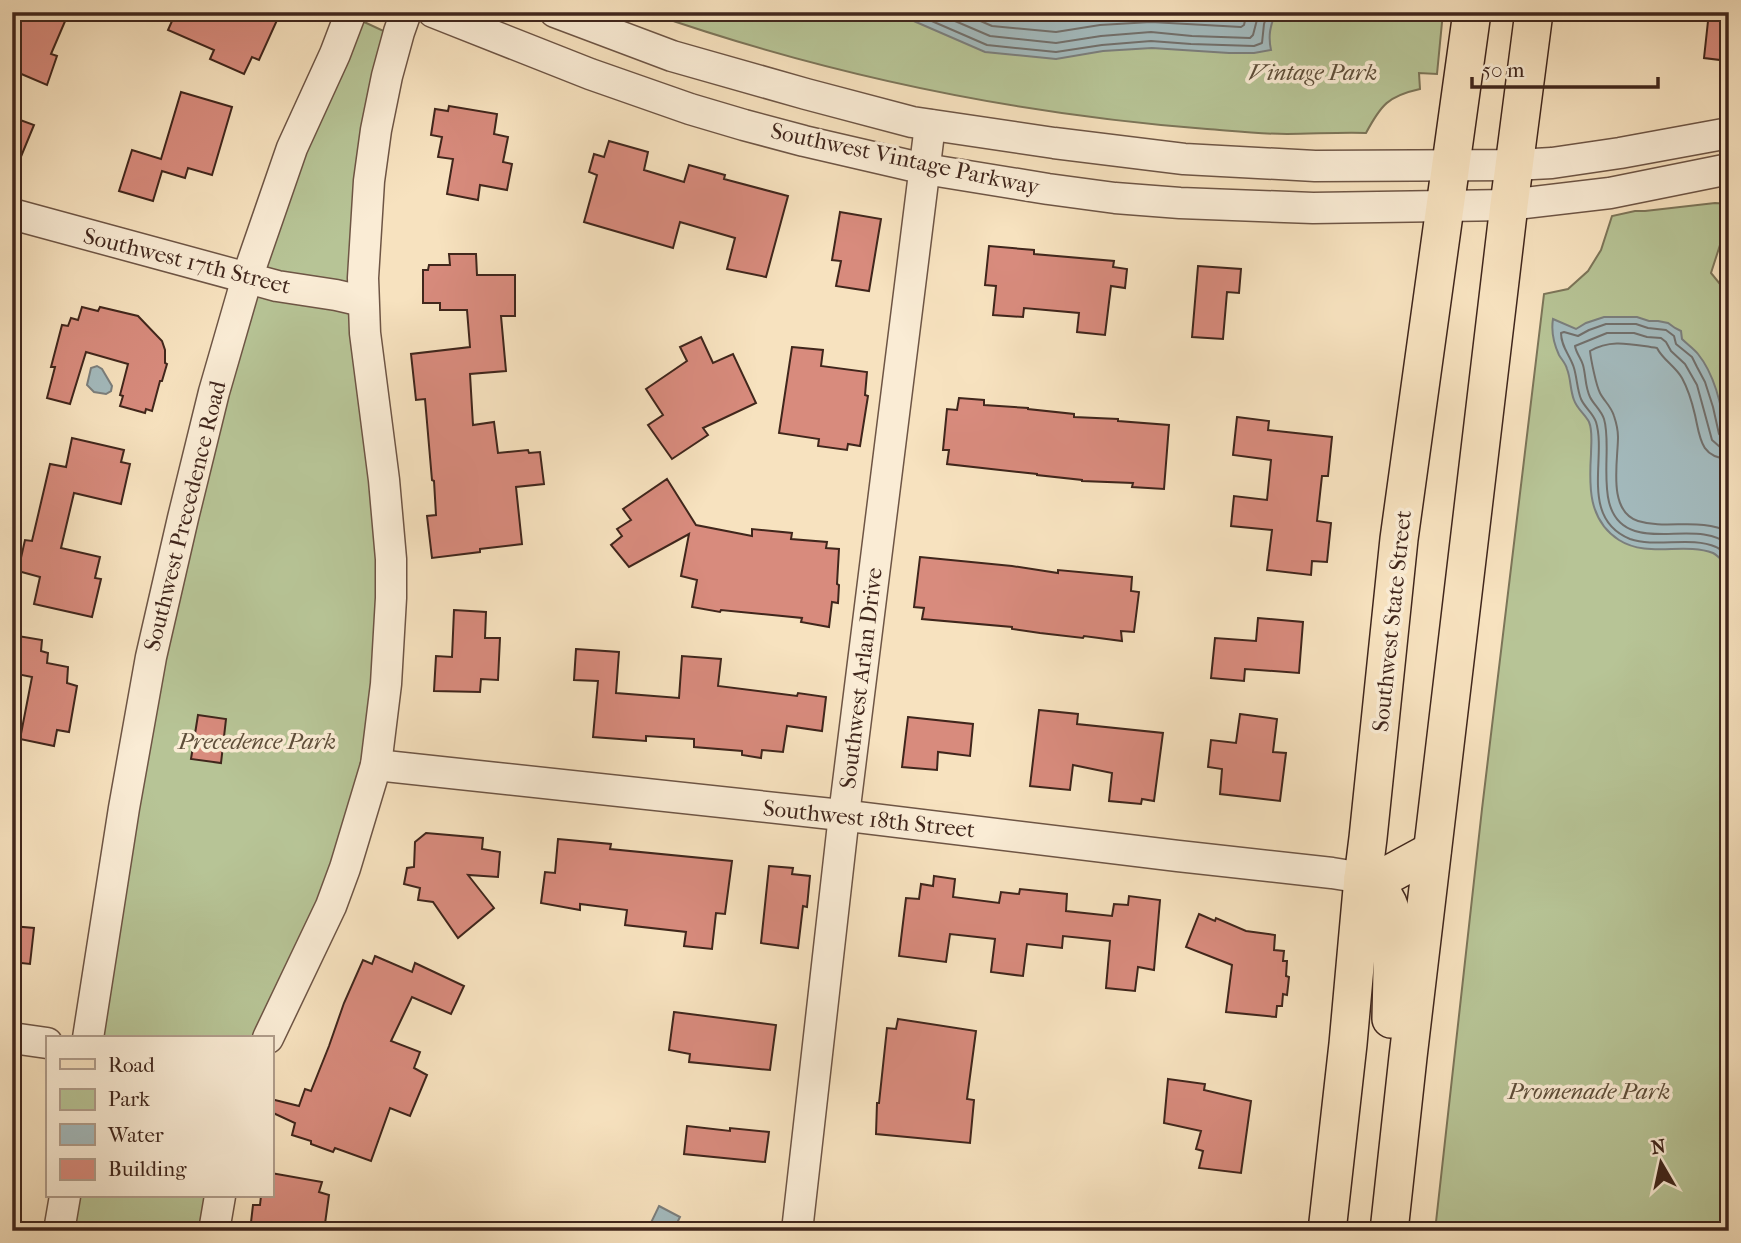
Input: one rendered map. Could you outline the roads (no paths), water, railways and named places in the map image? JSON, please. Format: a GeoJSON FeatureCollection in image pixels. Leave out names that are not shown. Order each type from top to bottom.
{"type":"FeatureCollection","features":[{"type":"Feature","properties":{"kind":"main road","name":"Southwest State Street"},"geometry":{"type":"LineString","coordinates":[[1327,1231],[1399,539],[1472,12]]}},
{"type":"Feature","properties":{"kind":"main road"},"geometry":{"type":"LineString","coordinates":[[1389,1231],[1432,851],[1534,12]]}},
{"type":"Feature","properties":{"kind":"main road"},"geometry":{"type":"LineString","coordinates":[[1363,878],[1386,876],[1432,851]]}},
{"type":"Feature","properties":{"kind":"main road"},"geometry":{"type":"LineString","coordinates":[[1363,878],[1387,899],[1392,912],[1389,1090],[1394,1181]]}},
{"type":"Feature","properties":{"kind":"street","name":"Southwest Precedence Road"},"geometry":{"type":"LineString","coordinates":[[88,1036],[151,657],[205,430],[247,278],[292,148],[351,12]]}},
{"type":"Feature","properties":{"kind":"street"},"geometry":{"type":"LineString","coordinates":[[269,1036],[331,906],[376,765],[386,684],[391,559],[362,301],[369,181],[376,130],[387,76],[406,12]]}},
{"type":"Feature","properties":{"kind":"street","name":"Southwest Vintage Parkway"},"geometry":{"type":"LineString","coordinates":[[433,12],[590,74],[690,108],[804,141],[925,169],[1048,189],[1180,203],[1313,208],[1509,205],[1610,193],[1729,169]]}},
{"type":"Feature","properties":{"kind":"street","name":"Southwest Vintage Parkway"},"geometry":{"type":"LineString","coordinates":[[555,12],[672,56],[930,125],[1184,159],[1315,166],[1514,165],[1552,163],[1620,153],[1729,133]]}},
{"type":"Feature","properties":{"kind":"street","name":"Southwest Arlan Drive"},"geometry":{"type":"LineString","coordinates":[[797,1231],[844,815],[930,125]]}},
{"type":"Feature","properties":{"kind":"street","name":"Southwest 17th Street"},"geometry":{"type":"LineString","coordinates":[[12,214],[277,286],[362,301]]}},
{"type":"Feature","properties":{"kind":"street","name":"Southwest 18th Street"},"geometry":{"type":"LineString","coordinates":[[376,765],[844,815],[1363,878]]}},
{"type":"Feature","properties":{"kind":"street"},"geometry":{"type":"LineString","coordinates":[[12,1038],[46,1043]]}},
{"type":"Feature","properties":{"kind":"street"},"geometry":{"type":"LineString","coordinates":[[59,1231],[65,1198]]}},
{"type":"Feature","properties":{"kind":"street"},"geometry":{"type":"LineString","coordinates":[[214,1231],[220,1198]]}},
{"type":"Feature","properties":{"kind":"water"},"geometry":{"type":"Polygon","coordinates":[[[893,12],[1276,12],[1270,31],[1271,50],[1229,53],[1152,48],[1103,51],[1056,59],[985,52],[893,12]]]}},
{"type":"Feature","properties":{"kind":"water"},"geometry":{"type":"Polygon","coordinates":[[[1604,317],[1637,317],[1668,323],[1681,331],[1682,339],[1698,354],[1710,374],[1725,426],[1728,456],[1729,567],[1715,554],[1702,550],[1653,549],[1630,545],[1619,540],[1601,523],[1591,490],[1590,426],[1574,400],[1566,367],[1554,342],[1552,324],[1553,319],[1576,329],[1604,317]]]}},
{"type":"Feature","properties":{"kind":"water"},"geometry":{"type":"Polygon","coordinates":[[[97,366],[102,369],[112,386],[111,391],[106,394],[94,392],[87,385],[91,368],[97,366]]]}},
{"type":"Feature","properties":{"kind":"water"},"geometry":{"type":"Polygon","coordinates":[[[659,1206],[680,1217],[673,1231],[647,1231],[659,1206]]]}},
{"type":"Feature","properties":{"kind":"park label","name":"Vintage Park"},"geometry":{"type":"Point","coordinates":[1313,72]}},
{"type":"Feature","properties":{"kind":"park label","name":"Precedence Park"},"geometry":{"type":"Point","coordinates":[257,741]}},
{"type":"Feature","properties":{"kind":"park label","name":"Promenade Park"},"geometry":{"type":"Point","coordinates":[1589,1091]}}]}
